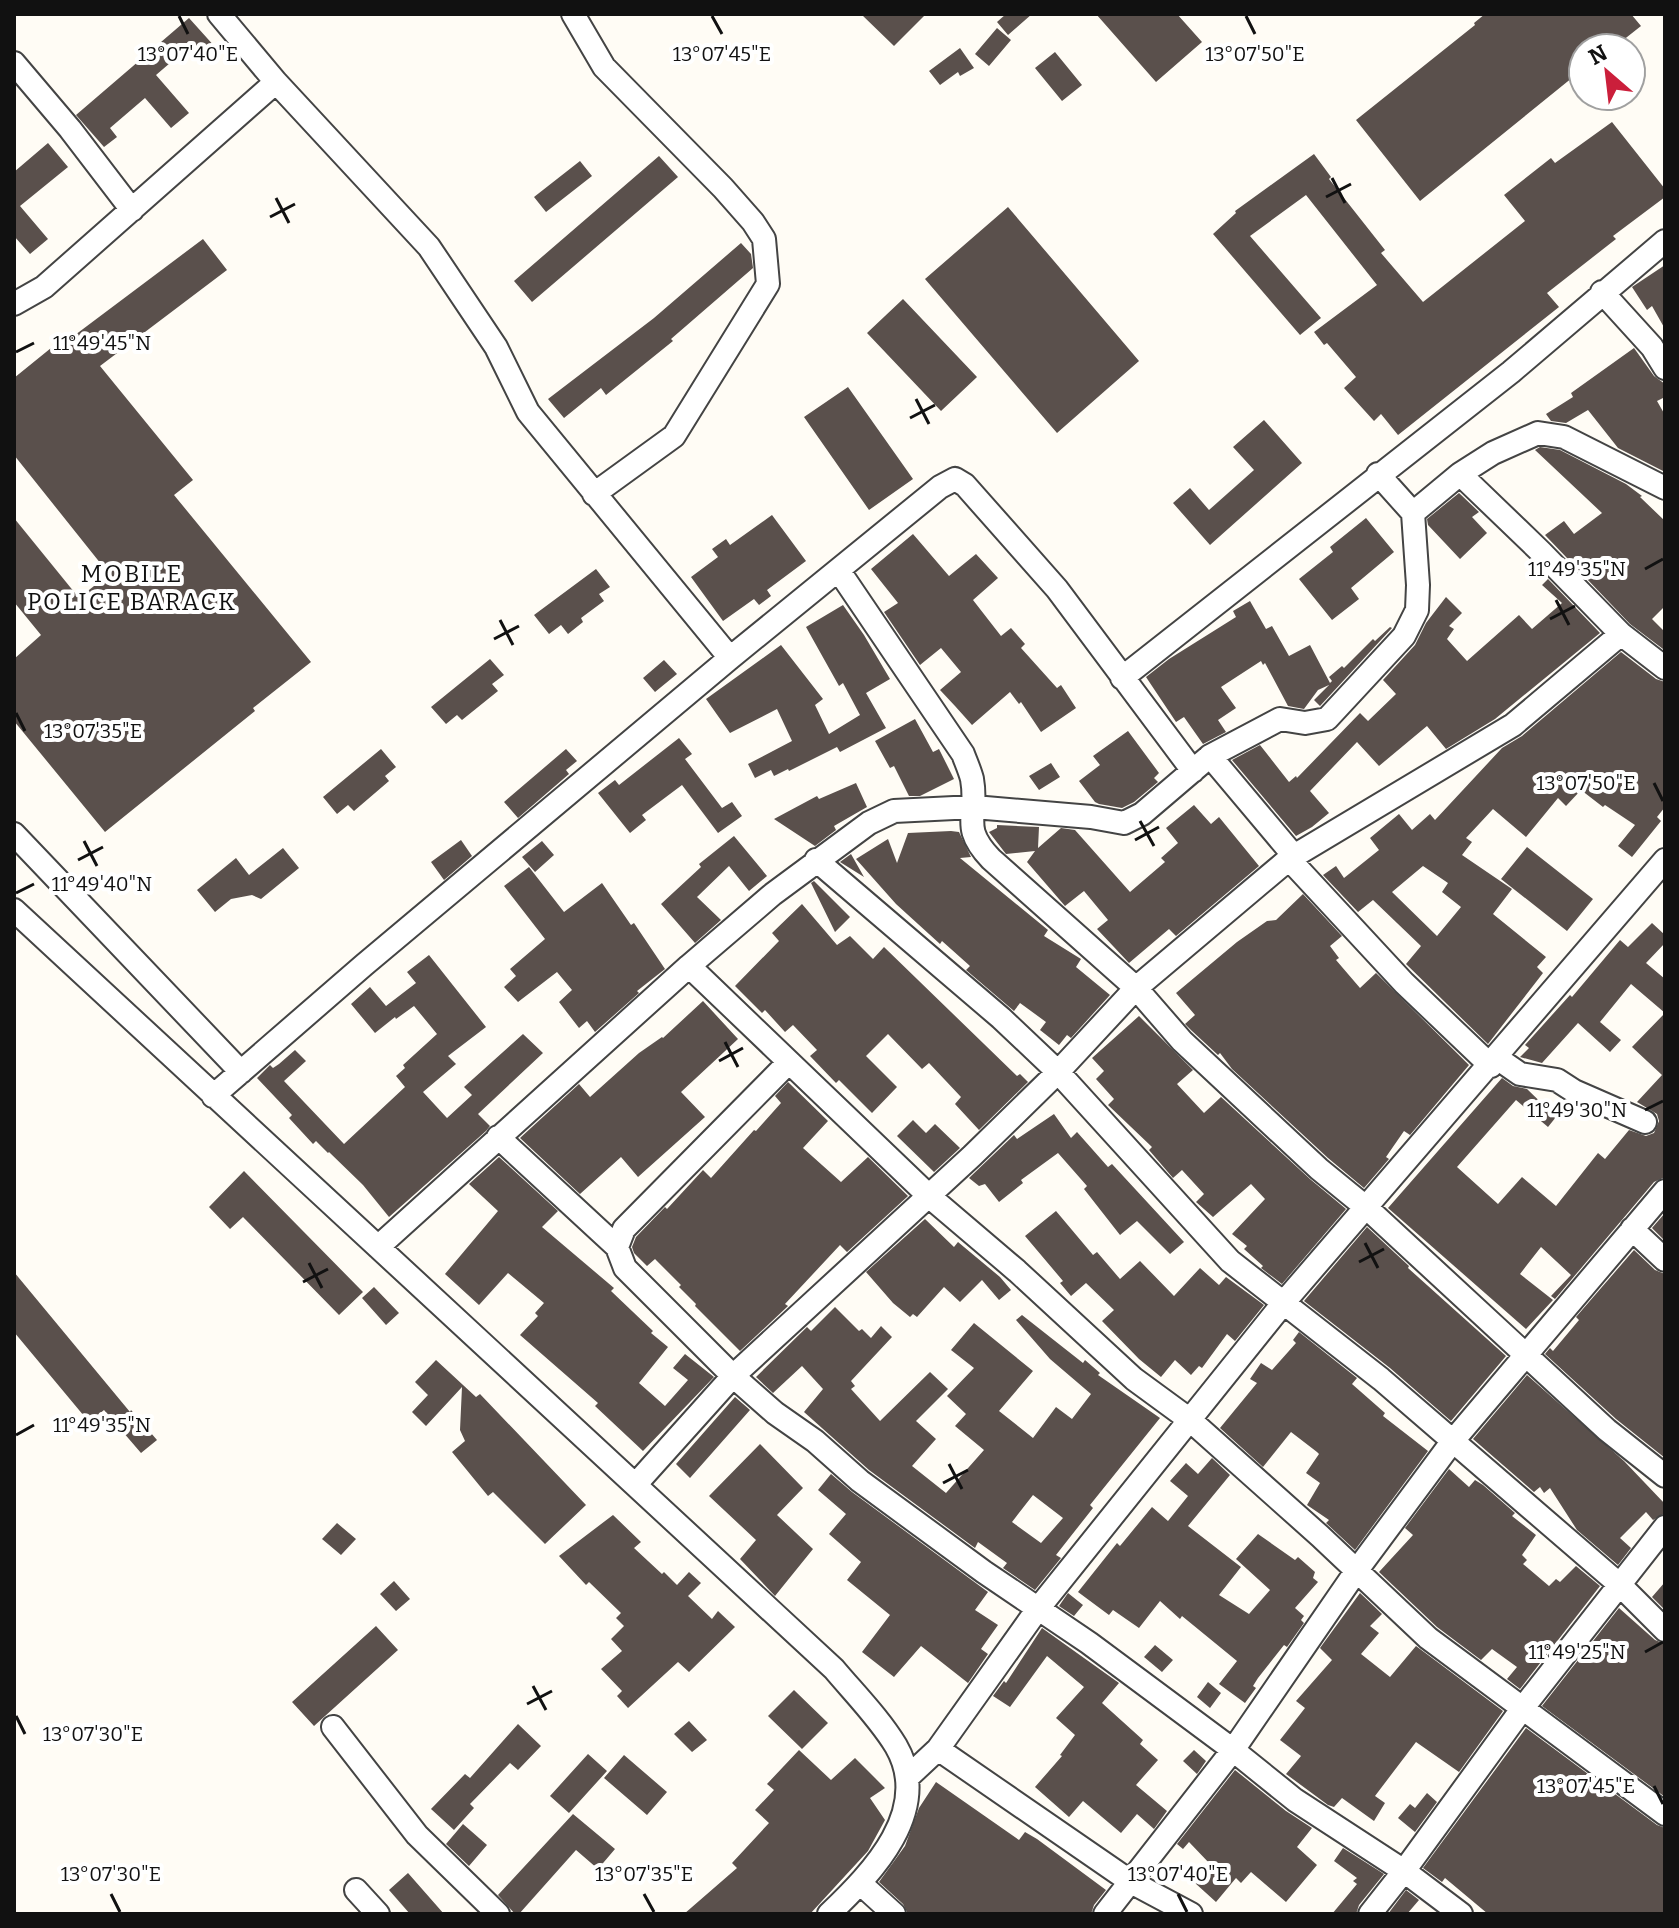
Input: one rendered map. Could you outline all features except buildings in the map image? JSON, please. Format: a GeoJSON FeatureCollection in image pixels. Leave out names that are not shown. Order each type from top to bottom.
{"type":"FeatureCollection","features":[{"type":"Feature","properties":{"kind":"street"},"geometry":{"type":"LineString","coordinates":[[219,14],[276,82],[429,247],[496,347],[528,412],[730,658]]}},
{"type":"Feature","properties":{"kind":"street"},"geometry":{"type":"LineString","coordinates":[[573,14],[604,67],[753,222],[764,239],[768,284],[674,436],[594,494]]}},
{"type":"Feature","properties":{"kind":"street"},"geometry":{"type":"LineString","coordinates":[[14,63],[132,210]]}},
{"type":"Feature","properties":{"kind":"street"},"geometry":{"type":"LineString","coordinates":[[14,304],[44,287],[276,82]]}},
{"type":"Feature","properties":{"kind":"street"},"geometry":{"type":"LineString","coordinates":[[1122,678],[1511,372],[1665,241]]}},
{"type":"Feature","properties":{"kind":"street"},"geometry":{"type":"LineString","coordinates":[[1602,292],[1652,347],[1665,368]]}},
{"type":"Feature","properties":{"kind":"street"},"geometry":{"type":"LineString","coordinates":[[1413,513],[1460,474],[1493,453],[1538,433],[1564,437],[1665,488]]}},
{"type":"Feature","properties":{"kind":"street"},"geometry":{"type":"LineString","coordinates":[[378,1247],[689,966],[816,860],[869,823],[894,811],[974,807],[1091,817],[1124,823],[1142,814],[1210,756],[1280,719],[1305,723],[1327,719],[1404,636],[1417,610],[1413,513],[1378,474]]}},
{"type":"Feature","properties":{"kind":"street"},"geometry":{"type":"LineString","coordinates":[[1460,474],[1621,634],[1665,668]]}},
{"type":"Feature","properties":{"kind":"street"},"geometry":{"type":"LineString","coordinates":[[213,1096],[376,954],[730,658],[940,487],[955,479],[965,485],[1057,589],[1193,771]]}},
{"type":"Feature","properties":{"kind":"street"},"geometry":{"type":"LineString","coordinates":[[839,571],[963,754],[972,777],[974,807],[971,826],[976,843],[1136,988],[1182,1041],[1319,1169],[1368,1209],[1607,1430],[1665,1476]]}},
{"type":"Feature","properties":{"kind":"street"},"geometry":{"type":"LineString","coordinates":[[636,1484],[733,1376],[930,1197],[1058,1072],[1136,988],[1289,859],[1513,725],[1621,634]]}},
{"type":"Feature","properties":{"kind":"street"},"geometry":{"type":"LineString","coordinates":[[1210,756],[1289,850],[1289,859],[1404,983],[1494,1062],[1520,1074],[1557,1080],[1574,1091],[1645,1122]]}},
{"type":"Feature","properties":{"kind":"street"},"geometry":{"type":"LineString","coordinates":[[14,834],[241,1072]]}},
{"type":"Feature","properties":{"kind":"street"},"geometry":{"type":"LineString","coordinates":[[816,860],[1001,1018],[1058,1072],[1230,1261],[1381,1379],[1620,1585],[1665,1630]]}},
{"type":"Feature","properties":{"kind":"street"},"geometry":{"type":"LineString","coordinates":[[908,1777],[938,1749],[1037,1610],[1285,1301],[1368,1209],[1665,860]]}},
{"type":"Feature","properties":{"kind":"street"},"geometry":{"type":"LineString","coordinates":[[14,910],[834,1669],[888,1735],[897,1748],[908,1777],[906,1807],[886,1852],[861,1884],[829,1914]]}},
{"type":"Feature","properties":{"kind":"street"},"geometry":{"type":"LineString","coordinates":[[689,966],[930,1197],[1017,1271],[1134,1379],[1190,1420],[1428,1638],[1665,1814]]}},
{"type":"Feature","properties":{"kind":"street"},"geometry":{"type":"LineString","coordinates":[[617,1247],[624,1229],[788,1063]]}},
{"type":"Feature","properties":{"kind":"street"},"geometry":{"type":"LineString","coordinates":[[498,1137],[617,1247],[625,1268],[733,1376],[775,1413],[815,1441],[860,1481],[1037,1610],[1089,1643],[1295,1800],[1404,1871],[1461,1914]]}},
{"type":"Feature","properties":{"kind":"street"},"geometry":{"type":"LineString","coordinates":[[1105,1914],[1233,1750],[1357,1570],[1452,1442],[1665,1191]]}},
{"type":"Feature","properties":{"kind":"street"},"geometry":{"type":"LineString","coordinates":[[1632,1229],[1665,1260]]}},
{"type":"Feature","properties":{"kind":"street"},"geometry":{"type":"LineString","coordinates":[[1370,1914],[1522,1709],[1665,1527]]}},
{"type":"Feature","properties":{"kind":"street"},"geometry":{"type":"LineString","coordinates":[[333,1727],[417,1835],[498,1914]]}},
{"type":"Feature","properties":{"kind":"street"},"geometry":{"type":"LineString","coordinates":[[938,1749],[1131,1882],[1191,1914]]}},
{"type":"Feature","properties":{"kind":"street"},"geometry":{"type":"LineString","coordinates":[[861,1884],[894,1914]]}},
{"type":"Feature","properties":{"kind":"street"},"geometry":{"type":"LineString","coordinates":[[356,1890],[378,1914]]}},
{"type":"Feature","properties":{"kind":"district","name":"MOBILE POLICE BARACK"},"geometry":{"type":"Point","coordinates":[132,588]}}]}
